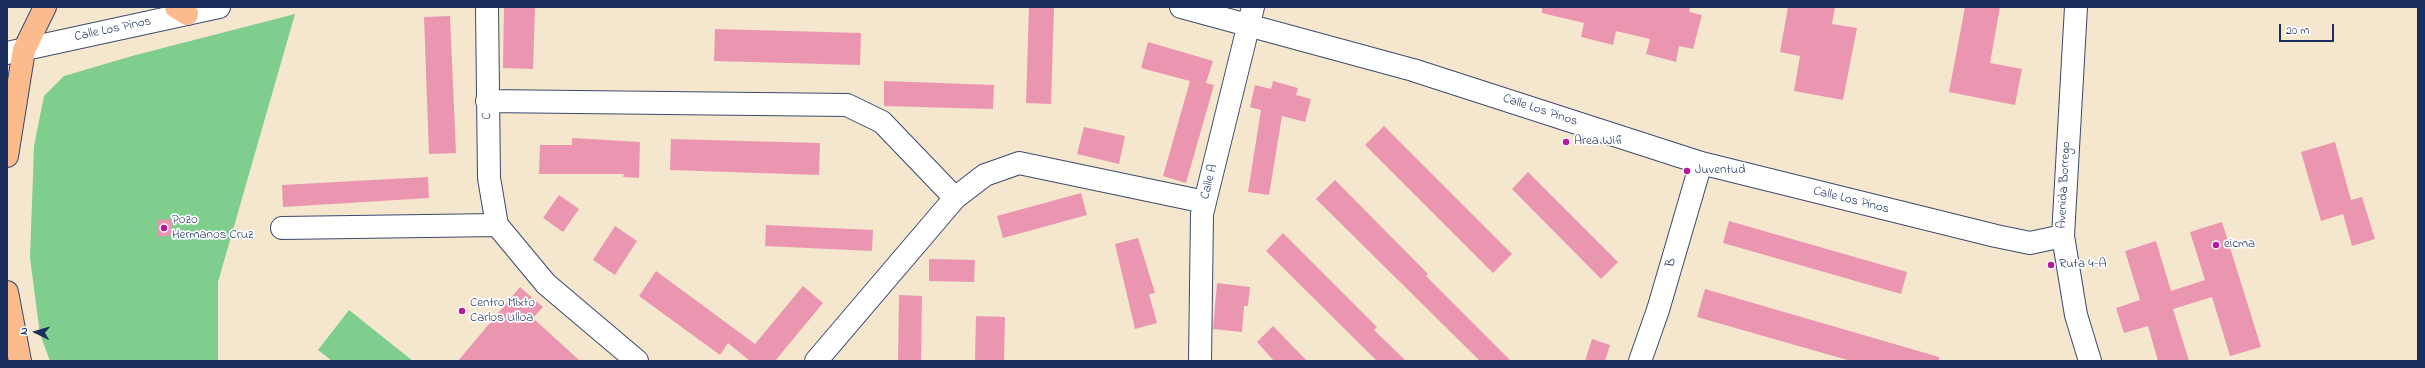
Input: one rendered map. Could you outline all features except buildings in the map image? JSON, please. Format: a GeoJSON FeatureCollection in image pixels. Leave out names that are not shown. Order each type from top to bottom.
{"type":"FeatureCollection","features":[{"type":"Feature","properties":{"kind":"main road"},"geometry":{"type":"LineString","coordinates":[[7,156],[16,51],[45,7]]}},
{"type":"Feature","properties":{"kind":"main road"},"geometry":{"type":"LineString","coordinates":[[7,292],[20,361]]}},
{"type":"Feature","properties":{"kind":"street","name":"Calle Los Pinos"},"geometry":{"type":"LineString","coordinates":[[16,51],[182,11],[219,7]]}},
{"type":"Feature","properties":{"kind":"street","name":"C"},"geometry":{"type":"LineString","coordinates":[[487,7],[489,178],[497,225]]}},
{"type":"Feature","properties":{"kind":"street","name":"Calle Los Pinos"},"geometry":{"type":"LineString","coordinates":[[1181,7],[1250,16],[1701,163],[1996,236],[2030,243],[2063,236]]}},
{"type":"Feature","properties":{"kind":"street","name":"Avenida Borrego"},"geometry":{"type":"LineString","coordinates":[[2076,7],[2063,236],[2076,315],[2090,361]]}},
{"type":"Feature","properties":{"kind":"street","name":"Calle A"},"geometry":{"type":"LineString","coordinates":[[1200,361],[1202,214],[1250,16]]}},
{"type":"Feature","properties":{"kind":"street"},"geometry":{"type":"LineString","coordinates":[[487,101],[847,105],[882,122],[955,198]]}},
{"type":"Feature","properties":{"kind":"street"},"geometry":{"type":"LineString","coordinates":[[816,361],[955,198],[985,175],[1019,163],[1205,202]]}},
{"type":"Feature","properties":{"kind":"street","name":"B"},"geometry":{"type":"LineString","coordinates":[[1640,361],[1658,310],[1701,163]]}},
{"type":"Feature","properties":{"kind":"street"},"geometry":{"type":"LineString","coordinates":[[282,228],[497,225],[546,284],[637,361]]}},
{"type":"Feature","properties":{"kind":"green space"},"geometry":{"type":"Polygon","coordinates":[[[295,14],[218,282],[218,361],[50,361],[40,334],[30,258],[34,146],[44,96],[64,76],[132,56],[295,14]]]}},
{"type":"Feature","properties":{"kind":"green space"},"geometry":{"type":"Polygon","coordinates":[[[349,310],[413,361],[332,361],[318,350],[349,310]]]}},
{"type":"Feature","properties":{"kind":"place","name":"Area Wifi"},"geometry":{"type":"Point","coordinates":[1566,142]}},
{"type":"Feature","properties":{"kind":"place","name":"Juventud"},"geometry":{"type":"Point","coordinates":[1687,171]}},
{"type":"Feature","properties":{"kind":"place","name":"Pozo Hermanos Cruz"},"geometry":{"type":"Point","coordinates":[164,228]}},
{"type":"Feature","properties":{"kind":"place","name":"eicma"},"geometry":{"type":"Point","coordinates":[2216,245]}},
{"type":"Feature","properties":{"kind":"place","name":"Ruta 4-A"},"geometry":{"type":"Point","coordinates":[2051,265]}},
{"type":"Feature","properties":{"kind":"place","name":"Centro Mixto Carlos Ulloa"},"geometry":{"type":"Point","coordinates":[462,311]}}]}
